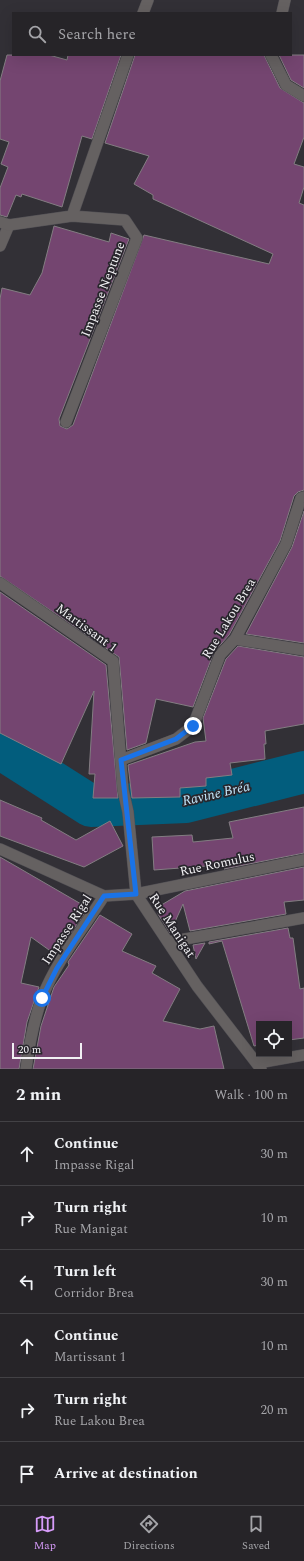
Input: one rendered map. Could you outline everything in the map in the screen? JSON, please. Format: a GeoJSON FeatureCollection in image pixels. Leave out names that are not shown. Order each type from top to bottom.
{"type":"FeatureCollection","features":[{"type":"Feature","properties":{"kind":"street"},"geometry":{"type":"LineString","coordinates":[[143,12],[148,0]]}},
{"type":"Feature","properties":{"kind":"street"},"geometry":{"type":"LineString","coordinates":[[282,12],[285,0]]}},
{"type":"Feature","properties":{"kind":"street"},"geometry":{"type":"LineString","coordinates":[[72,216],[128,56]]}},
{"type":"Feature","properties":{"kind":"street"},"geometry":{"type":"LineString","coordinates":[[271,56],[286,84],[304,96]]}},
{"type":"Feature","properties":{"kind":"street","name":"Impasse Neptune"},"geometry":{"type":"LineString","coordinates":[[5,224],[72,216],[125,220],[137,238],[66,422]]}},
{"type":"Feature","properties":{"kind":"street"},"geometry":{"type":"LineString","coordinates":[[0,246],[5,224]]}},
{"type":"Feature","properties":{"kind":"street","name":"Rue Lakou Brea"},"geometry":{"type":"LineString","coordinates":[[121,760],[176,739],[193,726],[220,655],[235,638],[286,544],[301,498],[304,497]]}},
{"type":"Feature","properties":{"kind":"street","name":"Martissant 1"},"geometry":{"type":"LineString","coordinates":[[0,583],[113,661],[123,790],[128,812],[136,894]]}},
{"type":"Feature","properties":{"kind":"street"},"geometry":{"type":"LineString","coordinates":[[235,638],[304,650]]}},
{"type":"Feature","properties":{"kind":"street","name":"Rue Manigat"},"geometry":{"type":"LineString","coordinates":[[0,849],[104,896],[136,894],[197,986],[259,1066]]}},
{"type":"Feature","properties":{"kind":"street","name":"Rue Romulus"},"geometry":{"type":"LineString","coordinates":[[136,894],[304,860]]}},
{"type":"Feature","properties":{"kind":"street","name":"Impasse Rigal"},"geometry":{"type":"LineString","coordinates":[[26,1069],[28,1052],[42,998],[57,968],[104,896]]}},
{"type":"Feature","properties":{"kind":"street"},"geometry":{"type":"LineString","coordinates":[[168,942],[304,918]]}},
{"type":"Feature","properties":{"kind":"street"},"geometry":{"type":"LineString","coordinates":[[259,1066],[304,1055]]}},
{"type":"Feature","properties":{"kind":"building"},"geometry":{"type":"Polygon","coordinates":[[[7,55],[53,56],[67,60],[68,56],[121,56],[92,139],[82,136],[62,207],[22,194],[21,197],[16,195],[7,217],[0,215],[0,188],[8,167],[1,164],[9,142],[0,139],[0,81],[7,55]]]}},
{"type":"Feature","properties":{"kind":"building"},"geometry":{"type":"Polygon","coordinates":[[[304,55],[304,88],[291,80],[279,56],[304,55]]]}},
{"type":"Feature","properties":{"kind":"building"},"geometry":{"type":"Polygon","coordinates":[[[135,56],[264,56],[280,88],[304,103],[304,137],[294,164],[304,167],[304,187],[299,203],[304,205],[304,490],[298,492],[294,496],[280,541],[229,635],[214,652],[193,707],[156,699],[146,743],[127,750],[119,657],[0,576],[0,299],[2,288],[30,295],[42,273],[54,226],[109,242],[111,233],[129,239],[59,419],[60,426],[67,429],[73,425],[144,235],[269,264],[273,254],[153,199],[153,195],[134,184],[149,156],[105,143],[135,56]]]}},
{"type":"Feature","properties":{"kind":"building"},"geometry":{"type":"Polygon","coordinates":[[[304,511],[304,643],[246,634],[292,547],[304,511]]]}},
{"type":"Feature","properties":{"kind":"building"},"geometry":{"type":"Polygon","coordinates":[[[0,592],[106,665],[118,798],[93,798],[95,774],[89,774],[94,691],[61,764],[0,733],[0,592]]]}},
{"type":"Feature","properties":{"kind":"building"},"geometry":{"type":"Polygon","coordinates":[[[238,646],[304,657],[304,724],[265,731],[265,759],[230,763],[232,775],[206,778],[206,786],[180,788],[180,797],[132,798],[128,765],[195,742],[206,741],[203,718],[226,659],[238,646]]]}},
{"type":"Feature","properties":{"kind":"building"},"geometry":{"type":"Polygon","coordinates":[[[0,800],[42,818],[41,820],[76,840],[110,821],[123,846],[84,867],[0,836],[0,800]]]}},
{"type":"Feature","properties":{"kind":"building"},"geometry":{"type":"Polygon","coordinates":[[[304,807],[304,853],[224,869],[234,864],[154,870],[152,837],[192,835],[193,842],[233,838],[229,822],[304,807]]]}},
{"type":"Feature","properties":{"kind":"building"},"geometry":{"type":"Polygon","coordinates":[[[0,857],[88,908],[56,955],[31,937],[21,983],[39,987],[27,1022],[19,1069],[0,1069],[0,857]]]}},
{"type":"Feature","properties":{"kind":"building"},"geometry":{"type":"Polygon","coordinates":[[[304,867],[304,900],[284,902],[286,914],[190,931],[183,904],[170,933],[158,914],[158,907],[185,891],[304,867]]]}},
{"type":"Feature","properties":{"kind":"building"},"geometry":{"type":"Polygon","coordinates":[[[100,915],[132,934],[122,951],[156,966],[152,973],[180,989],[163,1021],[200,1029],[214,1026],[224,1069],[33,1069],[41,1026],[54,987],[69,965],[68,962],[100,915]]]}},
{"type":"Feature","properties":{"kind":"building"},"geometry":{"type":"Polygon","coordinates":[[[288,928],[290,938],[293,938],[300,989],[304,988],[304,1038],[292,1040],[292,1021],[256,1021],[256,1046],[254,1046],[222,941],[209,944],[209,942],[288,928]]]}},
{"type":"Feature","properties":{"kind":"building"},"geometry":{"type":"Polygon","coordinates":[[[205,943],[196,959],[193,945],[205,943]]]}},
{"type":"Feature","properties":{"kind":"waterway","name":"Ravine Bréa"},"geometry":{"type":"LineString","coordinates":[[0,748],[91,806],[186,802],[304,772]]}},
{"type":"Feature","properties":{"kind":"route"},"geometry":{"type":"LineString","coordinates":[[42,998],[57,968],[104,896],[136,894],[128,812],[123,790],[121,760],[176,739],[193,726]]}}]}
